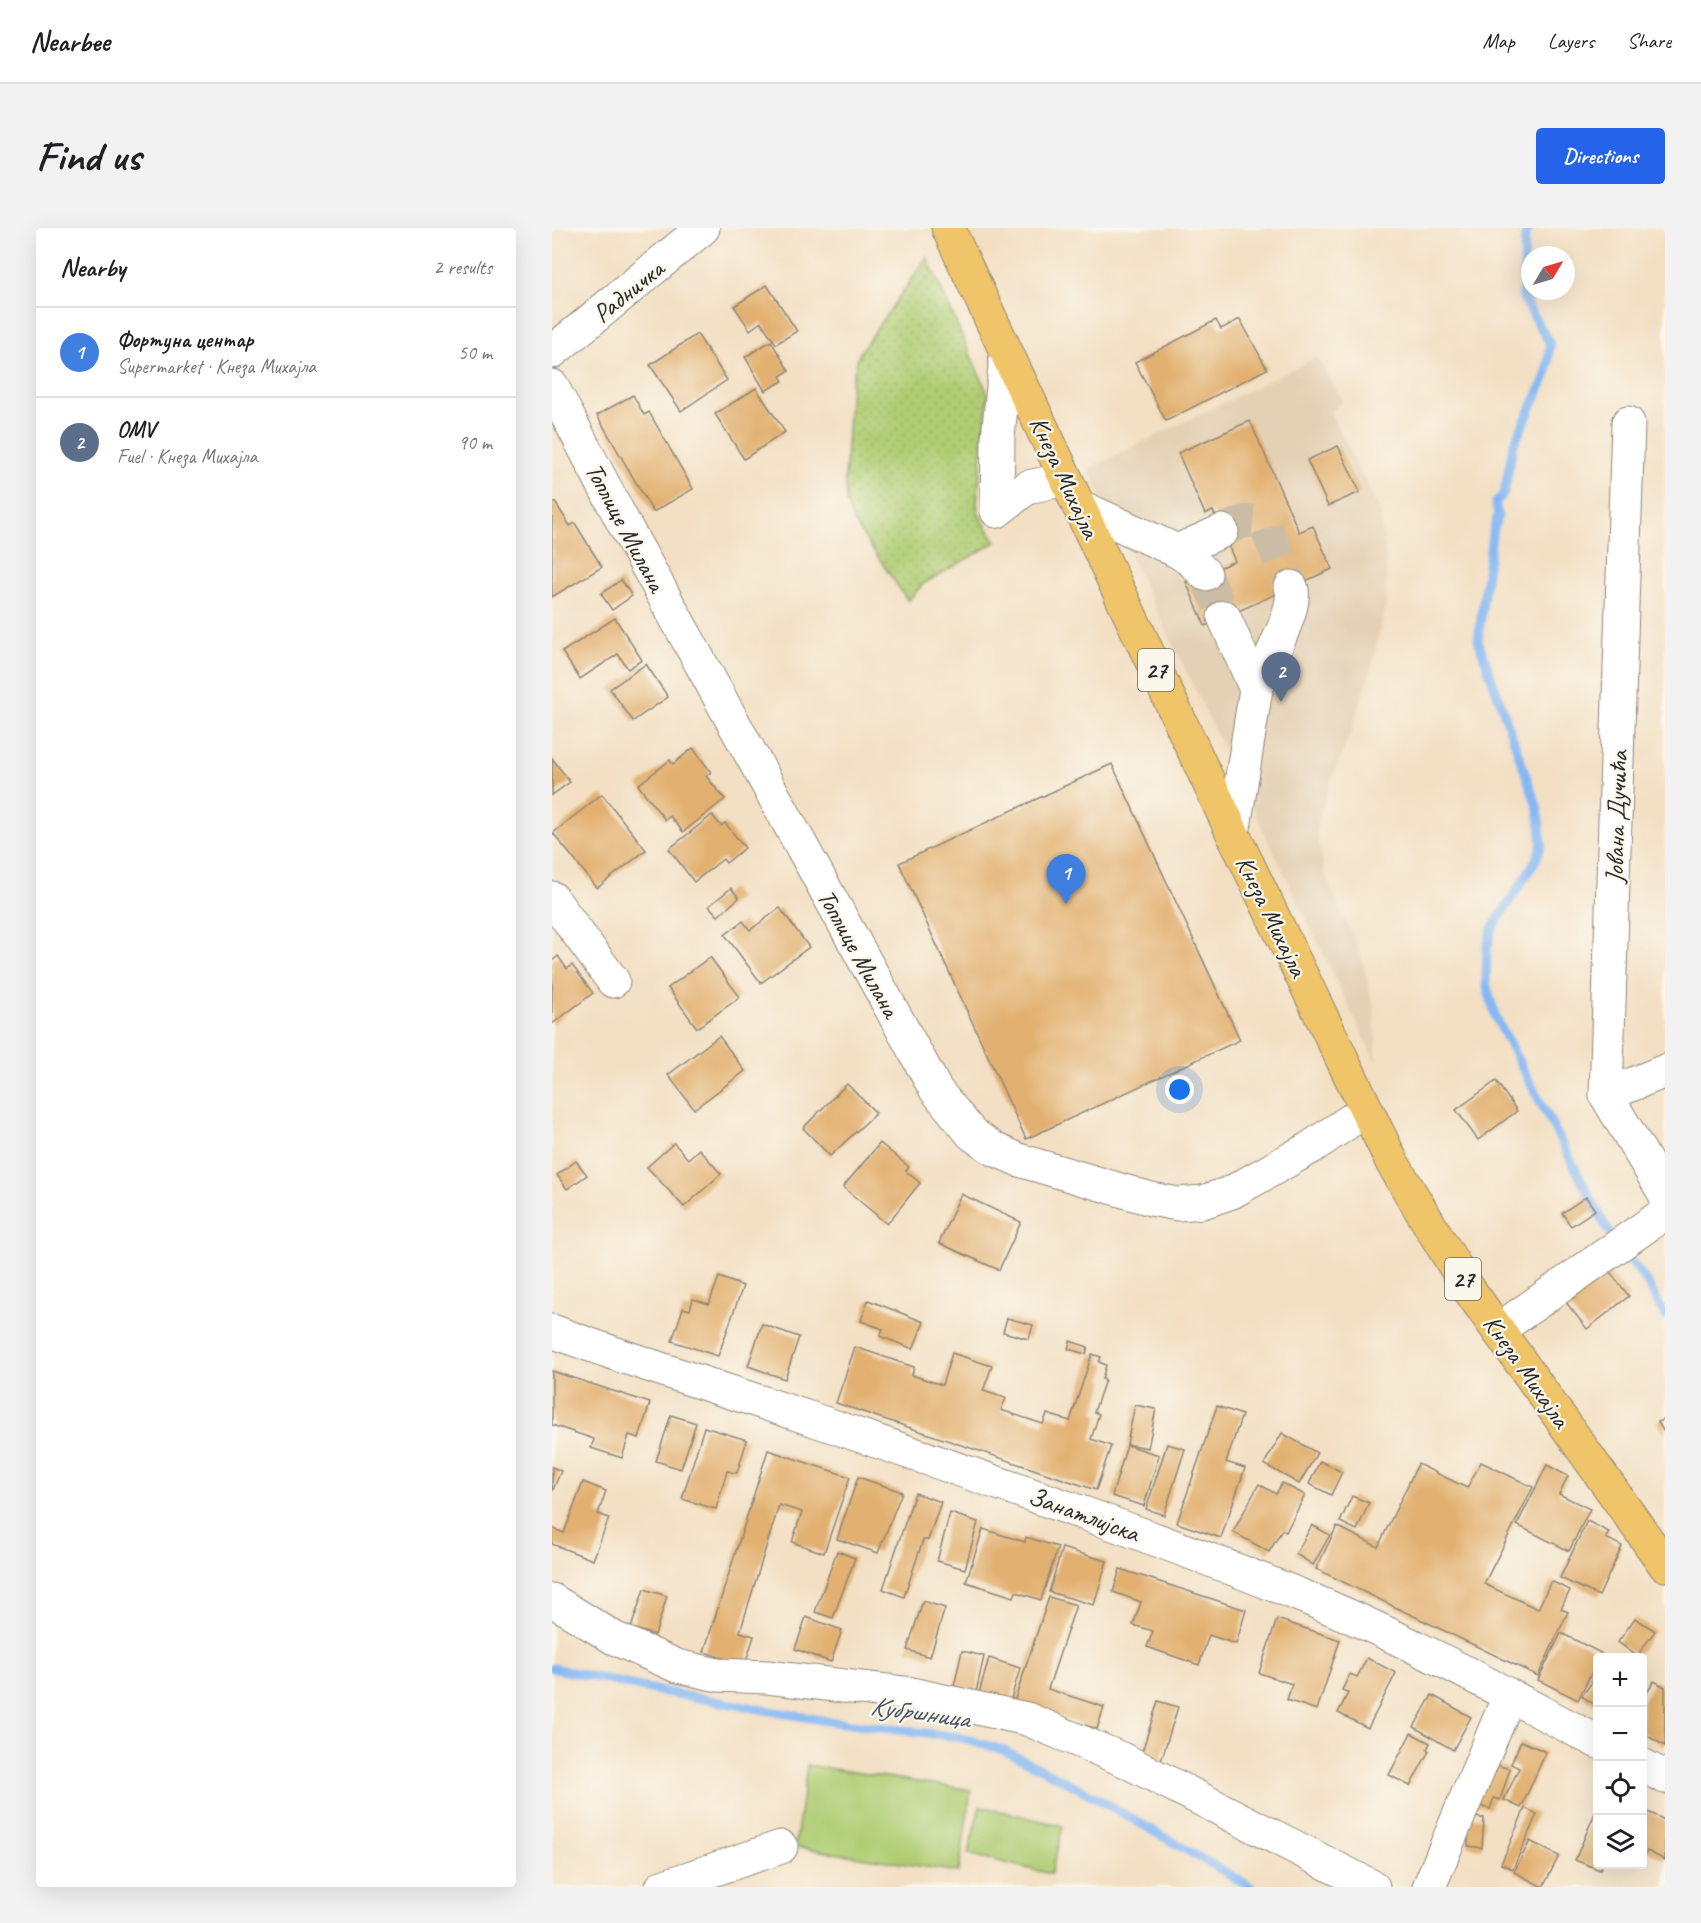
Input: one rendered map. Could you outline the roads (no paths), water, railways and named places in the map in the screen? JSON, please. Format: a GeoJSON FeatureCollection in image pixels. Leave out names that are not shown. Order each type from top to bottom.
{"type":"FeatureCollection","features":[{"type":"Feature","properties":{"kind":"main road","name":"Кнеза Михајла"},"geometry":{"type":"LineString","coordinates":[[948,228],[1233,834],[1366,1110],[1428,1225],[1498,1330],[1665,1565]]}},
{"type":"Feature","properties":{"kind":"street","name":"Радничка"},"geometry":{"type":"LineString","coordinates":[[552,352],[703,228]]}},
{"type":"Feature","properties":{"kind":"street"},"geometry":{"type":"LineString","coordinates":[[1006,355],[998,438],[997,511],[1028,487],[1072,492],[1177,551],[1191,560],[1205,574]]}},
{"type":"Feature","properties":{"kind":"street","name":"Топлице Милана"},"geometry":{"type":"LineString","coordinates":[[552,386],[624,524],[936,1090],[972,1134],[994,1149],[1019,1160],[1151,1199],[1178,1204],[1203,1202],[1232,1192],[1304,1151],[1366,1110]]}},
{"type":"Feature","properties":{"kind":"street","name":"Јована Дучића"},"geometry":{"type":"LineString","coordinates":[[1606,1095],[1629,423]]}},
{"type":"Feature","properties":{"kind":"street"},"geometry":{"type":"LineString","coordinates":[[1177,551],[1222,531]]}},
{"type":"Feature","properties":{"kind":"street"},"geometry":{"type":"LineString","coordinates":[[1233,834],[1256,689],[1291,607],[1294,592],[1291,587]]}},
{"type":"Feature","properties":{"kind":"street"},"geometry":{"type":"LineString","coordinates":[[1224,617],[1256,689]]}},
{"type":"Feature","properties":{"kind":"street"},"geometry":{"type":"LineString","coordinates":[[552,898],[613,981]]}},
{"type":"Feature","properties":{"kind":"street"},"geometry":{"type":"LineString","coordinates":[[1665,1071],[1606,1095],[1665,1194]]}},
{"type":"Feature","properties":{"kind":"street"},"geometry":{"type":"LineString","coordinates":[[1498,1330],[1655,1220]]}},
{"type":"Feature","properties":{"kind":"street","name":"Занатлијска"},"geometry":{"type":"LineString","coordinates":[[552,1331],[643,1365],[808,1418],[1071,1508],[1281,1588],[1365,1625],[1593,1739]]}},
{"type":"Feature","properties":{"kind":"street"},"geometry":{"type":"LineString","coordinates":[[552,1600],[614,1638],[677,1666],[718,1675],[767,1677],[912,1694],[1027,1719],[1124,1760],[1373,1887]]}},
{"type":"Feature","properties":{"kind":"street"},"geometry":{"type":"LineString","coordinates":[[1429,1887],[1509,1696]]}},
{"type":"Feature","properties":{"kind":"street"},"geometry":{"type":"LineString","coordinates":[[1647,1768],[1665,1777]]}},
{"type":"Feature","properties":{"kind":"street"},"geometry":{"type":"LineString","coordinates":[[662,1887],[781,1847]]}},
{"type":"Feature","properties":{"kind":"waterway"},"geometry":{"type":"LineString","coordinates":[[1529,228],[1525,236],[1523,298],[1550,344],[1547,374],[1513,446],[1504,493],[1495,503],[1498,515],[1492,535],[1478,640],[1538,809],[1542,844],[1536,860],[1492,929],[1487,948],[1486,983],[1496,1018],[1606,1227],[1648,1284],[1665,1316]]}},
{"type":"Feature","properties":{"kind":"waterway","name":"Кубршница"},"geometry":{"type":"LineString","coordinates":[[552,1668],[664,1692],[827,1721],[959,1737],[1003,1750],[1077,1787],[1251,1887]]}},
{"type":"Feature","properties":{"kind":"tunnel"},"geometry":{"type":"LineString","coordinates":[[1222,531],[1249,521],[1265,526],[1291,587]]}},
{"type":"Feature","properties":{"kind":"tunnel"},"geometry":{"type":"LineString","coordinates":[[1205,574],[1224,617]]}},
{"type":"Feature","properties":{"kind":"place","name":"OMV"},"geometry":{"type":"Point","coordinates":[1281,702]}},
{"type":"Feature","properties":{"kind":"place","name":"Фортуна центар"},"geometry":{"type":"Point","coordinates":[1066,904]}}]}
